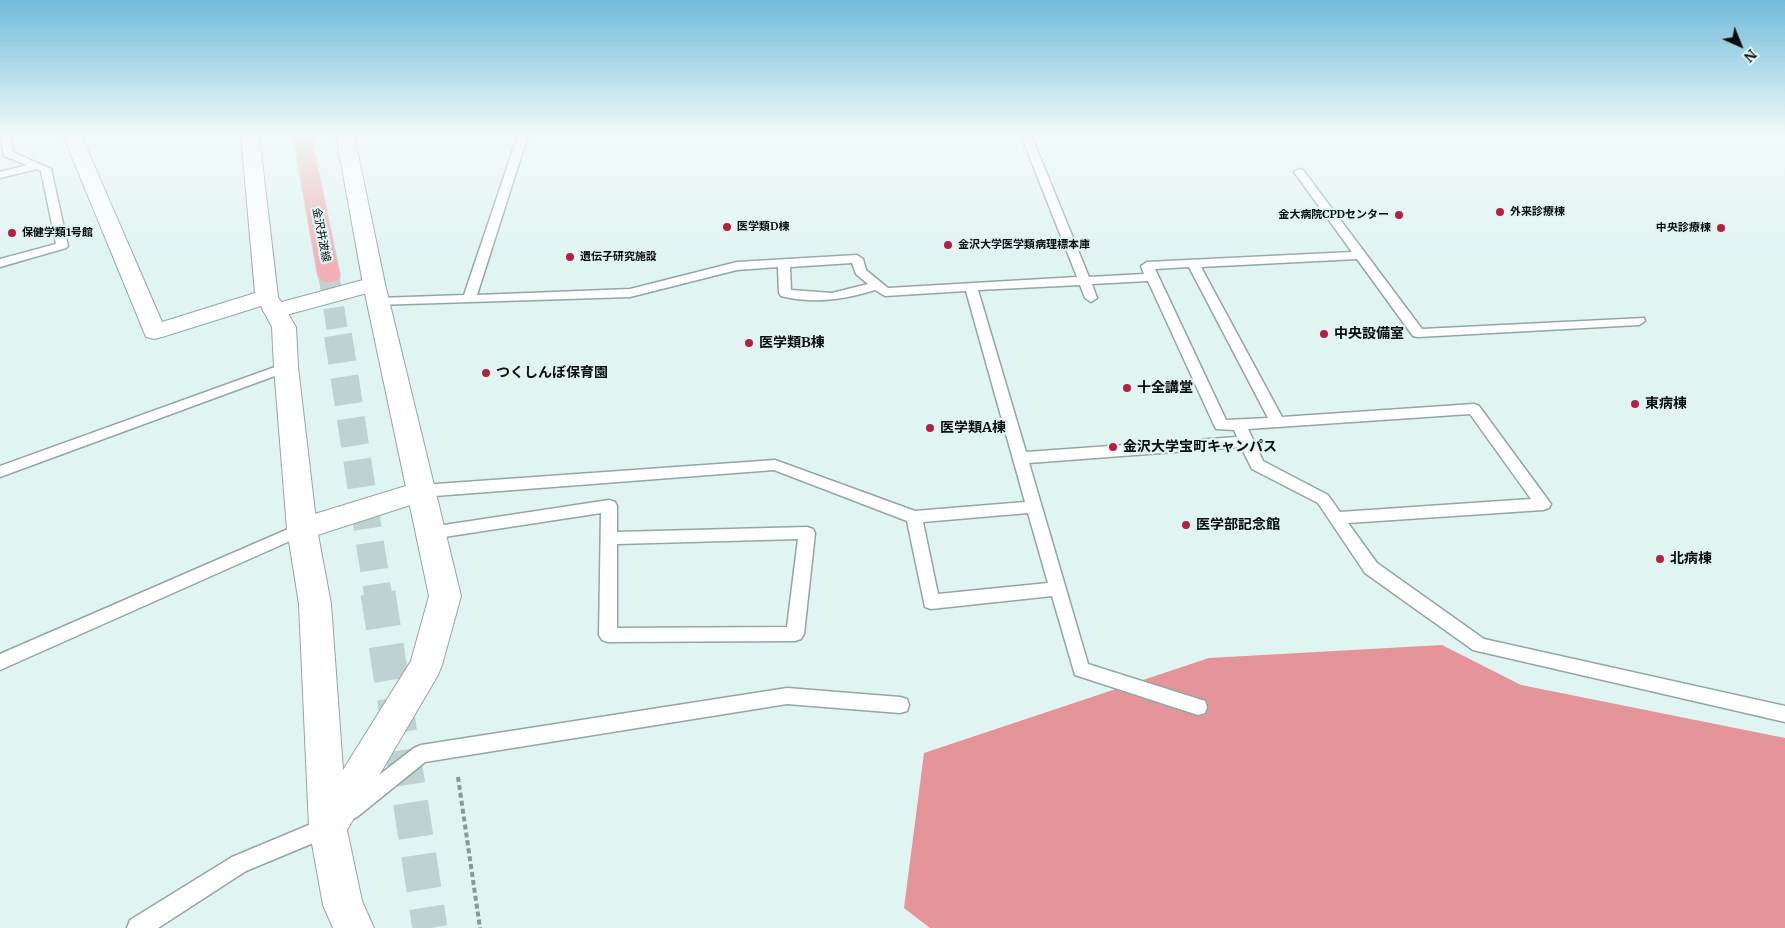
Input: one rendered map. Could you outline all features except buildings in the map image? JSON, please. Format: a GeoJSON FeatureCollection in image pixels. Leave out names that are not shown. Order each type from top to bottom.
{"type":"FeatureCollection","features":[{"type":"Feature","properties":{"kind":"main road","name":"金沢井波線"},"geometry":{"type":"LineString","coordinates":[[310,178],[329,276]]}},
{"type":"Feature","properties":{"kind":"street"},"geometry":{"type":"LineString","coordinates":[[90,178],[154,332],[271,304],[377,293]]}},
{"type":"Feature","properties":{"kind":"street"},"geometry":{"type":"LineString","coordinates":[[255,178],[271,304],[284,327],[302,529],[315,604],[328,827],[343,905],[354,928]]}},
{"type":"Feature","properties":{"kind":"street"},"geometry":{"type":"LineString","coordinates":[[328,827],[426,665],[445,596],[377,293],[354,178]]}},
{"type":"Feature","properties":{"kind":"street"},"geometry":{"type":"LineString","coordinates":[[302,529],[422,491]]}},
{"type":"Feature","properties":{"kind":"lane"},"geometry":{"type":"LineString","coordinates":[[0,263],[62,246],[48,178]]}},
{"type":"Feature","properties":{"kind":"lane"},"geometry":{"type":"LineString","coordinates":[[469,299],[509,178]]}},
{"type":"Feature","properties":{"kind":"lane"},"geometry":{"type":"LineString","coordinates":[[1043,178],[1091,298]]}},
{"type":"Feature","properties":{"kind":"lane"},"geometry":{"type":"LineString","coordinates":[[1304,178],[1418,334],[1639,321]]}},
{"type":"Feature","properties":{"kind":"lane"},"geometry":{"type":"LineString","coordinates":[[1337,518],[1543,504],[1474,409],[1222,426],[1146,266],[1360,255]]}},
{"type":"Feature","properties":{"kind":"lane"},"geometry":{"type":"LineString","coordinates":[[377,293],[469,299],[630,293],[737,266],[857,259],[860,271],[885,292],[1151,277]]}},
{"type":"Feature","properties":{"kind":"lane"},"geometry":{"type":"LineString","coordinates":[[784,263],[785,293],[815,298],[846,296],[876,285]]}},
{"type":"Feature","properties":{"kind":"lane"},"geometry":{"type":"LineString","coordinates":[[1192,263],[1277,422]]}},
{"type":"Feature","properties":{"kind":"lane"},"geometry":{"type":"LineString","coordinates":[[971,287],[1081,669],[1198,707]]}},
{"type":"Feature","properties":{"kind":"lane"},"geometry":{"type":"LineString","coordinates":[[0,472],[286,366]]}},
{"type":"Feature","properties":{"kind":"lane"},"geometry":{"type":"LineString","coordinates":[[1239,425],[1257,464],[1323,499],[1371,568],[1479,645],[1785,714]]}},
{"type":"Feature","properties":{"kind":"lane"},"geometry":{"type":"LineString","coordinates":[[1020,458],[1246,441]]}},
{"type":"Feature","properties":{"kind":"lane"},"geometry":{"type":"LineString","coordinates":[[422,491],[775,465],[914,517],[1034,507]]}},
{"type":"Feature","properties":{"kind":"lane"},"geometry":{"type":"LineString","coordinates":[[431,533],[609,506],[608,538],[608,635],[795,634],[807,533],[608,538]]}},
{"type":"Feature","properties":{"kind":"lane"},"geometry":{"type":"LineString","coordinates":[[914,517],[931,602],[1058,589]]}},
{"type":"Feature","properties":{"kind":"lane"},"geometry":{"type":"LineString","coordinates":[[0,662],[302,529]]}},
{"type":"Feature","properties":{"kind":"lane"},"geometry":{"type":"LineString","coordinates":[[138,928],[239,864],[328,827],[422,754],[787,696],[900,705]]}},
{"type":"Feature","properties":{"kind":"path"},"geometry":{"type":"LineString","coordinates":[[457,769],[480,928]]}},
{"type":"Feature","properties":{"kind":"shaded area"},"geometry":{"type":"Polygon","coordinates":[[[1442,645],[1521,685],[1785,738],[1785,928],[930,928],[904,908],[924,753],[1209,658],[1442,645]]]}},
{"type":"Feature","properties":{"kind":"tunnel"},"geometry":{"type":"LineString","coordinates":[[329,276],[338,336]]}},
{"type":"Feature","properties":{"kind":"tunnel"},"geometry":{"type":"LineString","coordinates":[[338,335],[378,595]]}},
{"type":"Feature","properties":{"kind":"tunnel"},"geometry":{"type":"LineString","coordinates":[[378,593],[430,928]]}},
{"type":"Feature","properties":{"kind":"place","name":"外来診療棟"},"geometry":{"type":"Point","coordinates":[1500,212]}},
{"type":"Feature","properties":{"kind":"place","name":"金大病院CPDセンター"},"geometry":{"type":"Point","coordinates":[1399,215]}},
{"type":"Feature","properties":{"kind":"place","name":"医学類D棟"},"geometry":{"type":"Point","coordinates":[727,227]}},
{"type":"Feature","properties":{"kind":"place","name":"中央診療棟"},"geometry":{"type":"Point","coordinates":[1721,228]}},
{"type":"Feature","properties":{"kind":"place","name":"保健学類1号館"},"geometry":{"type":"Point","coordinates":[12,233]}},
{"type":"Feature","properties":{"kind":"place","name":"金沢大学医学類病理標本庫"},"geometry":{"type":"Point","coordinates":[948,245]}},
{"type":"Feature","properties":{"kind":"place","name":"遺伝子研究施設"},"geometry":{"type":"Point","coordinates":[570,257]}},
{"type":"Feature","properties":{"kind":"place","name":"中央設備室"},"geometry":{"type":"Point","coordinates":[1324,334]}},
{"type":"Feature","properties":{"kind":"place","name":"医学類B棟"},"geometry":{"type":"Point","coordinates":[749,343]}},
{"type":"Feature","properties":{"kind":"place","name":"つくしんぼ保育園"},"geometry":{"type":"Point","coordinates":[486,373]}},
{"type":"Feature","properties":{"kind":"place","name":"十全講堂"},"geometry":{"type":"Point","coordinates":[1127,388]}},
{"type":"Feature","properties":{"kind":"place","name":"東病棟"},"geometry":{"type":"Point","coordinates":[1635,404]}},
{"type":"Feature","properties":{"kind":"place","name":"医学類A棟"},"geometry":{"type":"Point","coordinates":[930,428]}},
{"type":"Feature","properties":{"kind":"place","name":"金沢大学宝町キャンパス"},"geometry":{"type":"Point","coordinates":[1113,447]}},
{"type":"Feature","properties":{"kind":"place","name":"医学部記念館"},"geometry":{"type":"Point","coordinates":[1186,525]}},
{"type":"Feature","properties":{"kind":"place","name":"北病棟"},"geometry":{"type":"Point","coordinates":[1660,559]}}]}
